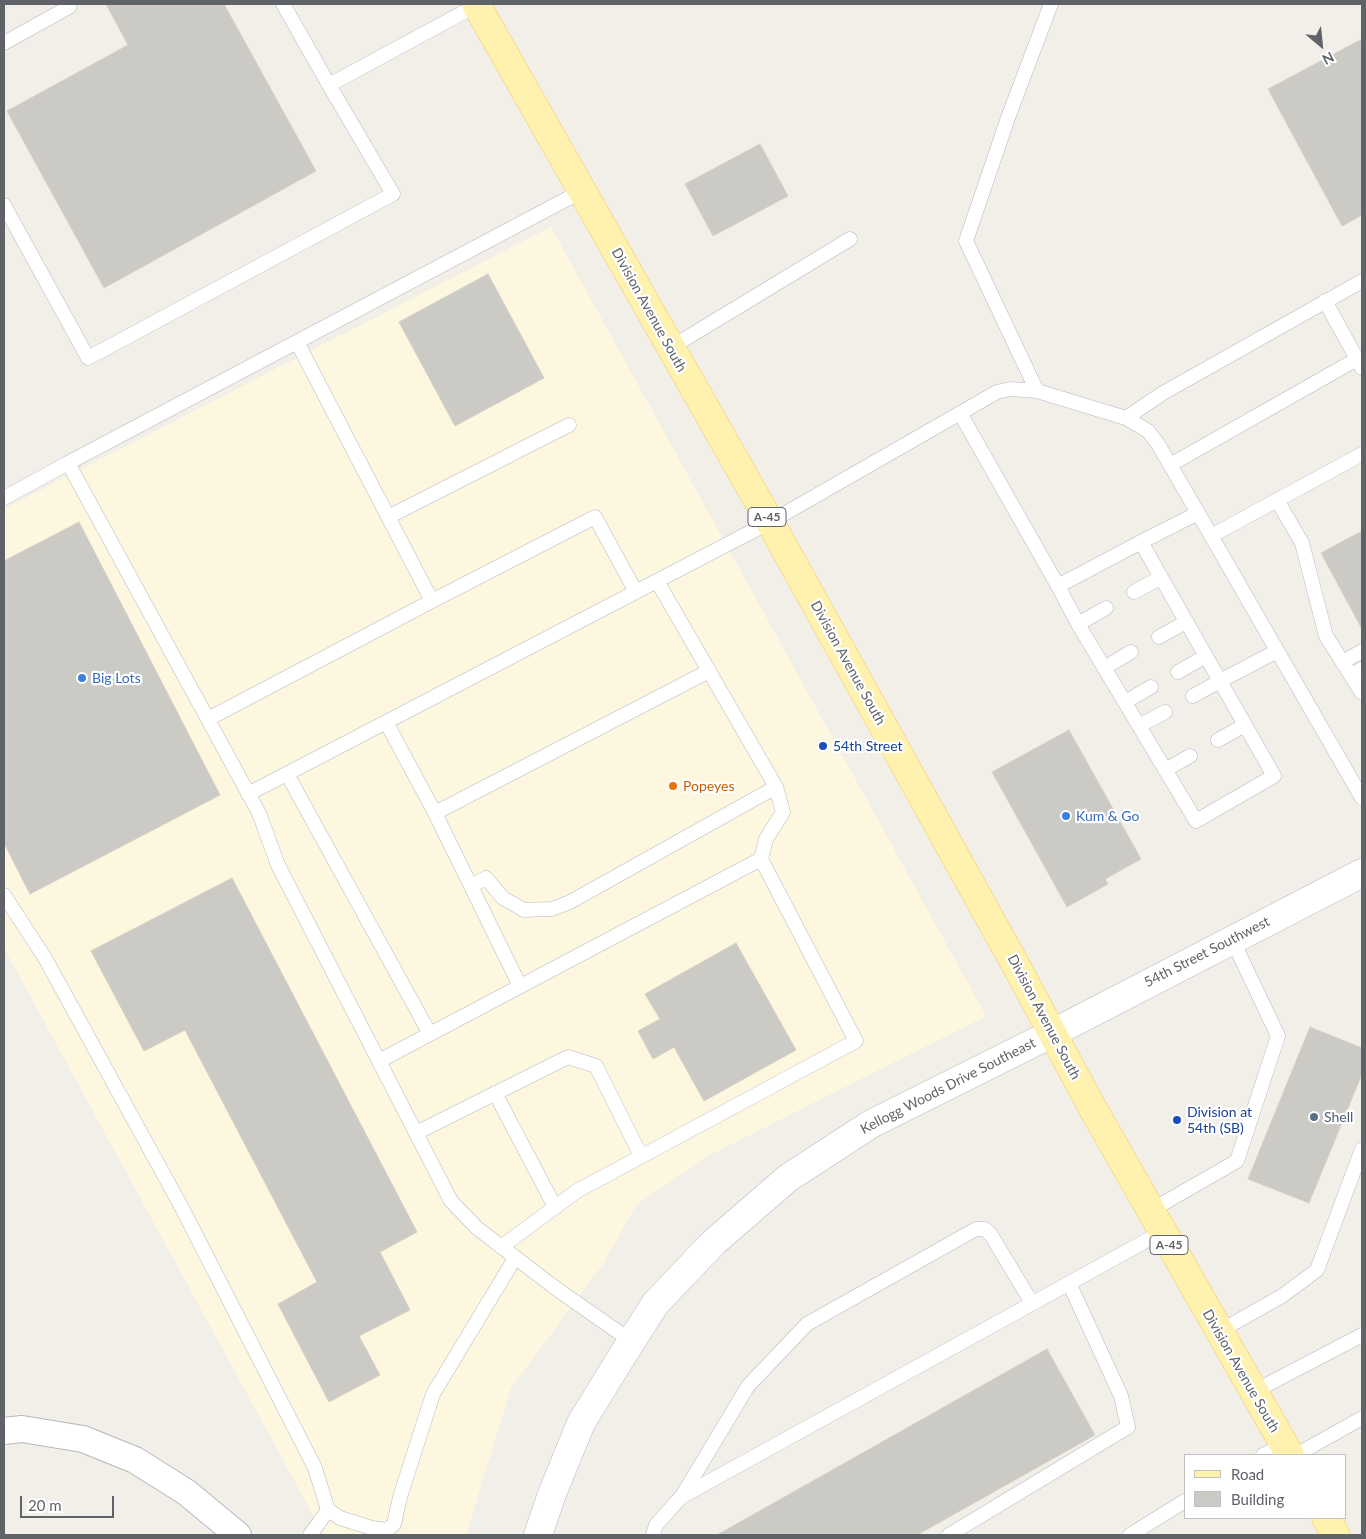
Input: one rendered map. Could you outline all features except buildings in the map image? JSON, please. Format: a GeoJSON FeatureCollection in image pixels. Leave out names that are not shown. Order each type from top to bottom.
{"type":"FeatureCollection","features":[{"type":"Feature","properties":{"kind":"main road","name":"Division Avenue South"},"geometry":{"type":"LineString","coordinates":[[476,5],[770,522],[1053,1033],[1092,1107],[1253,1392],[1283,1453]]}},
{"type":"Feature","properties":{"kind":"main road","name":"54th Street Southwest"},"geometry":{"type":"LineString","coordinates":[[1053,1033],[1362,873]]}},
{"type":"Feature","properties":{"kind":"main road","name":"Kellogg Woods Drive Southeast"},"geometry":{"type":"LineString","coordinates":[[538,1535],[552,1494],[581,1423],[655,1304],[712,1243],[788,1178],[871,1124],[1053,1033]]}},
{"type":"Feature","properties":{"kind":"main road"},"geometry":{"type":"LineString","coordinates":[[1327,1519],[1336,1535]]}},
{"type":"Feature","properties":{"kind":"street"},"geometry":{"type":"LineString","coordinates":[[4,1431],[22,1429],[83,1439],[135,1460],[186,1492],[238,1535]]}},
{"type":"Feature","properties":{"kind":"lane"},"geometry":{"type":"LineString","coordinates":[[4,205],[88,358],[393,194],[283,4]]}},
{"type":"Feature","properties":{"kind":"lane"},"geometry":{"type":"LineString","coordinates":[[1037,392],[966,241],[1009,115],[1051,4]]}},
{"type":"Feature","properties":{"kind":"lane"},"geometry":{"type":"LineString","coordinates":[[329,85],[476,5]]}},
{"type":"Feature","properties":{"kind":"lane"},"geometry":{"type":"LineString","coordinates":[[4,44],[69,7]]}},
{"type":"Feature","properties":{"kind":"lane"},"geometry":{"type":"LineString","coordinates":[[4,498],[582,191]]}},
{"type":"Feature","properties":{"kind":"lane"},"geometry":{"type":"LineString","coordinates":[[670,348],[850,240]]}},
{"type":"Feature","properties":{"kind":"lane"},"geometry":{"type":"LineString","coordinates":[[1126,418],[1163,393],[1362,281]]}},
{"type":"Feature","properties":{"kind":"lane"},"geometry":{"type":"LineString","coordinates":[[1170,465],[1360,363],[1325,301]]}},
{"type":"Feature","properties":{"kind":"lane"},"geometry":{"type":"LineString","coordinates":[[297,342],[432,601]]}},
{"type":"Feature","properties":{"kind":"lane"},"geometry":{"type":"LineString","coordinates":[[248,794],[770,522],[997,392],[1010,389],[1037,392],[1126,418],[1148,431],[1198,513],[1362,798]]}},
{"type":"Feature","properties":{"kind":"lane"},"geometry":{"type":"LineString","coordinates":[[960,413],[1078,624],[1196,821],[1274,776],[1141,542]]}},
{"type":"Feature","properties":{"kind":"lane"},"geometry":{"type":"LineString","coordinates":[[388,517],[569,425]]}},
{"type":"Feature","properties":{"kind":"lane"},"geometry":{"type":"LineString","coordinates":[[1211,536],[1362,454]]}},
{"type":"Feature","properties":{"kind":"lane"},"geometry":{"type":"LineString","coordinates":[[68,463],[259,813],[278,865],[451,1201],[478,1228],[515,1258],[631,1341]]}},
{"type":"Feature","properties":{"kind":"lane"},"geometry":{"type":"LineString","coordinates":[[1278,500],[1302,543],[1326,636],[1343,662],[1357,672],[1362,692]]}},
{"type":"Feature","properties":{"kind":"lane"},"geometry":{"type":"LineString","coordinates":[[1058,586],[1198,513]]}},
{"type":"Feature","properties":{"kind":"lane"},"geometry":{"type":"LineString","coordinates":[[208,719],[595,517],[636,592]]}},
{"type":"Feature","properties":{"kind":"lane"},"geometry":{"type":"LineString","coordinates":[[1134,592],[1160,578]]}},
{"type":"Feature","properties":{"kind":"lane"},"geometry":{"type":"LineString","coordinates":[[501,1246],[577,1191],[856,1041],[761,860],[766,839],[784,812],[776,787],[656,581]]}},
{"type":"Feature","properties":{"kind":"lane"},"geometry":{"type":"LineString","coordinates":[[1078,624],[1106,608]]}},
{"type":"Feature","properties":{"kind":"lane"},"geometry":{"type":"LineString","coordinates":[[1159,637],[1186,622]]}},
{"type":"Feature","properties":{"kind":"lane"},"geometry":{"type":"LineString","coordinates":[[1193,696],[1277,651]]}},
{"type":"Feature","properties":{"kind":"lane"},"geometry":{"type":"LineString","coordinates":[[1343,662],[1362,651]]}},
{"type":"Feature","properties":{"kind":"lane"},"geometry":{"type":"LineString","coordinates":[[1104,668],[1131,652]]}},
{"type":"Feature","properties":{"kind":"lane"},"geometry":{"type":"LineString","coordinates":[[1178,672],[1206,656]]}},
{"type":"Feature","properties":{"kind":"lane"},"geometry":{"type":"LineString","coordinates":[[435,813],[709,671]]}},
{"type":"Feature","properties":{"kind":"lane"},"geometry":{"type":"LineString","coordinates":[[1125,702],[1151,686]]}},
{"type":"Feature","properties":{"kind":"lane"},"geometry":{"type":"LineString","coordinates":[[1139,726],[1165,712]]}},
{"type":"Feature","properties":{"kind":"lane"},"geometry":{"type":"LineString","coordinates":[[386,722],[435,813],[520,986]]}},
{"type":"Feature","properties":{"kind":"lane"},"geometry":{"type":"LineString","coordinates":[[1218,740],[1245,725]]}},
{"type":"Feature","properties":{"kind":"lane"},"geometry":{"type":"LineString","coordinates":[[1165,770],[1190,756]]}},
{"type":"Feature","properties":{"kind":"lane"},"geometry":{"type":"LineString","coordinates":[[287,774],[430,1034]]}},
{"type":"Feature","properties":{"kind":"lane"},"geometry":{"type":"LineString","coordinates":[[471,886],[486,878],[503,898],[524,910],[552,909],[570,902],[776,787]]}},
{"type":"Feature","properties":{"kind":"lane"},"geometry":{"type":"LineString","coordinates":[[379,1061],[761,860]]}},
{"type":"Feature","properties":{"kind":"lane"},"geometry":{"type":"LineString","coordinates":[[4,896],[45,958],[182,1208],[315,1468],[328,1510],[340,1518],[372,1528],[387,1530],[394,1524],[400,1497],[433,1394],[515,1258]]}},
{"type":"Feature","properties":{"kind":"lane"},"geometry":{"type":"LineString","coordinates":[[681,1498],[1068,1283],[1156,1222],[1237,1161],[1278,1036],[1232,939]]}},
{"type":"Feature","properties":{"kind":"lane"},"geometry":{"type":"LineString","coordinates":[[416,1133],[568,1057],[596,1066],[641,1156]]}},
{"type":"Feature","properties":{"kind":"lane"},"geometry":{"type":"LineString","coordinates":[[495,1093],[554,1207]]}},
{"type":"Feature","properties":{"kind":"lane"},"geometry":{"type":"LineString","coordinates":[[1218,1332],[1282,1296],[1317,1270],[1362,1149]]}},
{"type":"Feature","properties":{"kind":"lane"},"geometry":{"type":"LineString","coordinates":[[653,1535],[656,1525],[681,1498],[748,1386],[806,1324],[976,1229],[984,1230],[991,1235],[1032,1303]]}},
{"type":"Feature","properties":{"kind":"lane"},"geometry":{"type":"LineString","coordinates":[[949,1535],[1128,1427],[1121,1396],[1068,1283]]}},
{"type":"Feature","properties":{"kind":"lane"},"geometry":{"type":"LineString","coordinates":[[1253,1392],[1362,1335]]}},
{"type":"Feature","properties":{"kind":"lane"},"geometry":{"type":"LineString","coordinates":[[1283,1453],[1362,1418]]}},
{"type":"Feature","properties":{"kind":"lane"},"geometry":{"type":"LineString","coordinates":[[1130,1535],[1184,1502]]}},
{"type":"Feature","properties":{"kind":"lane"},"geometry":{"type":"LineString","coordinates":[[310,1535],[328,1510]]}},
{"type":"Feature","properties":{"kind":"shaded area"},"geometry":{"type":"Polygon","coordinates":[[[551,227],[986,1016],[710,1155],[636,1205],[603,1264],[511,1388],[466,1535],[324,1535],[4,948],[4,509],[551,227]]]}},
{"type":"Feature","properties":{"kind":"place","name":"Big Lots"},"geometry":{"type":"Point","coordinates":[82,678]}},
{"type":"Feature","properties":{"kind":"place","name":"54th Street"},"geometry":{"type":"Point","coordinates":[823,746]}},
{"type":"Feature","properties":{"kind":"place","name":"Popeyes"},"geometry":{"type":"Point","coordinates":[673,786]}},
{"type":"Feature","properties":{"kind":"place","name":"Kum & Go"},"geometry":{"type":"Point","coordinates":[1066,816]}},
{"type":"Feature","properties":{"kind":"place","name":"Shell"},"geometry":{"type":"Point","coordinates":[1314,1117]}},
{"type":"Feature","properties":{"kind":"place","name":"Division at 54th (SB)"},"geometry":{"type":"Point","coordinates":[1177,1120]}}]}
